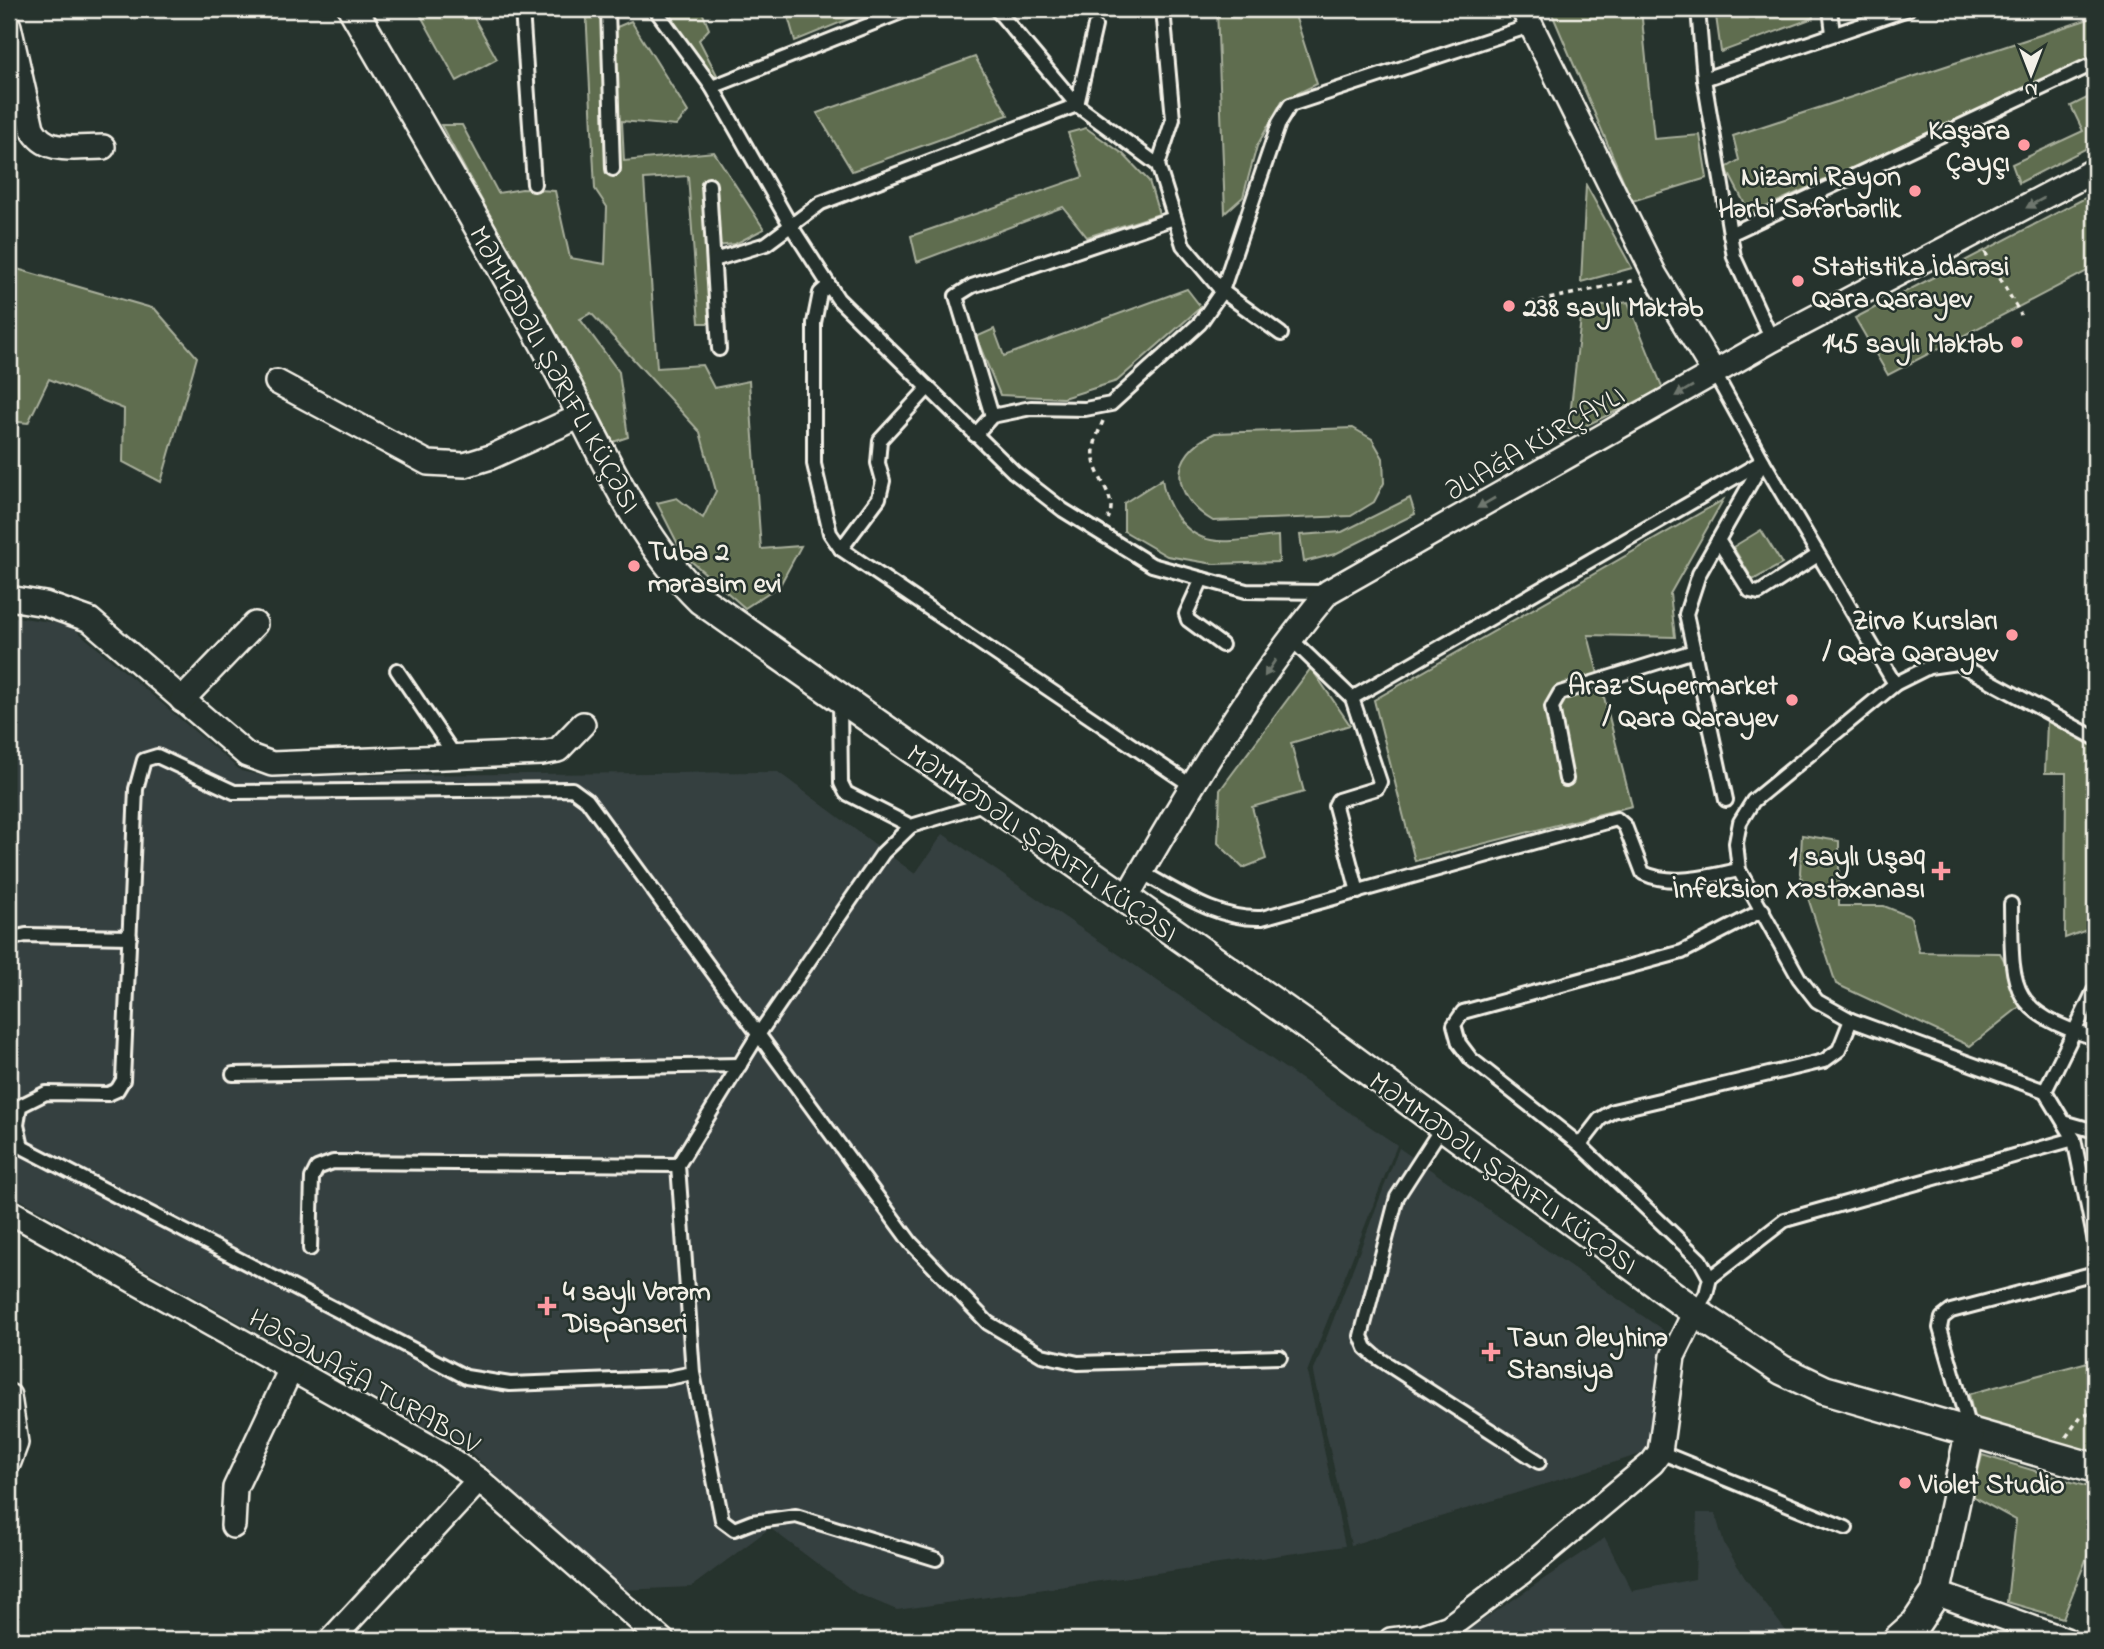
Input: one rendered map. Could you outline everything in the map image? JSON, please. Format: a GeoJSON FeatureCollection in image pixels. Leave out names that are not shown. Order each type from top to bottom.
{"type":"FeatureCollection","features":[{"type":"Feature","properties":{"kind":"street","name":"MƏMMƏDƏLI ŞƏRIFLI KÜÇƏSI"},"geometry":{"type":"LineString","coordinates":[[353,9],[583,415],[649,538],[671,571],[701,600],[1313,1030],[1695,1312],[1782,1370],[1824,1390],[2095,1468]]}},
{"type":"Feature","properties":{"kind":"street"},"geometry":{"type":"LineString","coordinates":[[1527,17],[1655,275],[1715,374]]}},
{"type":"Feature","properties":{"kind":"street"},"geometry":{"type":"LineString","coordinates":[[9,26],[32,128],[38,141],[49,147],[103,147]]}},
{"type":"Feature","properties":{"kind":"street"},"geometry":{"type":"LineString","coordinates":[[1125,900],[1192,786],[1290,638],[1328,593],[1772,340],[2095,170]]}},
{"type":"Feature","properties":{"kind":"street"},"geometry":{"type":"LineString","coordinates":[[277,383],[428,463],[465,465],[491,457],[583,415]]}},
{"type":"Feature","properties":{"kind":"street"},"geometry":{"type":"LineString","coordinates":[[9,598],[45,604],[90,620],[247,755],[272,764],[558,750],[583,723]]}},
{"type":"Feature","properties":{"kind":"street"},"geometry":{"type":"LineString","coordinates":[[182,700],[255,624]]}},
{"type":"Feature","properties":{"kind":"street","name":"HƏSƏNAĞA TURABOV"},"geometry":{"type":"LineString","coordinates":[[9,1211],[290,1371],[443,1454],[479,1480],[662,1640]]}},
{"type":"Feature","properties":{"kind":"street"},"geometry":{"type":"LineString","coordinates":[[1391,1640],[1423,1636],[1449,1627],[1641,1474],[1660,1452],[1673,1356],[1695,1312]]}},
{"type":"Feature","properties":{"kind":"street"},"geometry":{"type":"LineString","coordinates":[[233,1526],[235,1488],[290,1371]]}},
{"type":"Feature","properties":{"kind":"street"},"geometry":{"type":"LineString","coordinates":[[9,1396],[16,1443],[9,1462]]}},
{"type":"Feature","properties":{"kind":"street"},"geometry":{"type":"LineString","coordinates":[[1897,1640],[1930,1607],[1936,1593],[1970,1432]]}},
{"type":"Feature","properties":{"kind":"street"},"geometry":{"type":"LineString","coordinates":[[331,1640],[479,1480]]}},
{"type":"Feature","properties":{"kind":"street"},"geometry":{"type":"LineString","coordinates":[[1936,1593],[2066,1640]]}},
{"type":"Feature","properties":{"kind":"lane"},"geometry":{"type":"LineString","coordinates":[[522,9],[534,184]]}},
{"type":"Feature","properties":{"kind":"lane"},"geometry":{"type":"LineString","coordinates":[[608,9],[613,169]]}},
{"type":"Feature","properties":{"kind":"lane"},"geometry":{"type":"LineString","coordinates":[[655,9],[712,87],[791,226],[838,299],[1014,472],[1063,510],[1152,565],[1246,592],[1328,593]]}},
{"type":"Feature","properties":{"kind":"lane"},"geometry":{"type":"LineString","coordinates":[[712,87],[909,9]]}},
{"type":"Feature","properties":{"kind":"lane"},"geometry":{"type":"LineString","coordinates":[[996,9],[1077,105],[1158,165]]}},
{"type":"Feature","properties":{"kind":"lane"},"geometry":{"type":"LineString","coordinates":[[1163,9],[1173,119],[1158,165],[1183,245],[1222,291],[1280,334]]}},
{"type":"Feature","properties":{"kind":"lane"},"geometry":{"type":"LineString","coordinates":[[1698,9],[1704,79],[1730,234],[1740,274],[1772,340]]}},
{"type":"Feature","properties":{"kind":"lane"},"geometry":{"type":"LineString","coordinates":[[1830,9],[1833,33]]}},
{"type":"Feature","properties":{"kind":"lane"},"geometry":{"type":"LineString","coordinates":[[1704,79],[1908,9]]}},
{"type":"Feature","properties":{"kind":"lane"},"geometry":{"type":"LineString","coordinates":[[975,435],[992,416],[1031,408],[1086,409],[1111,404],[1200,323],[1222,291],[1279,123],[1290,105],[1527,17]]}},
{"type":"Feature","properties":{"kind":"lane"},"geometry":{"type":"LineString","coordinates":[[1077,105],[1095,26]]}},
{"type":"Feature","properties":{"kind":"lane"},"geometry":{"type":"LineString","coordinates":[[1730,234],[2095,63]]}},
{"type":"Feature","properties":{"kind":"lane"},"geometry":{"type":"LineString","coordinates":[[714,260],[765,244],[821,203],[1077,105]]}},
{"type":"Feature","properties":{"kind":"lane"},"geometry":{"type":"LineString","coordinates":[[709,184],[719,349]]}},
{"type":"Feature","properties":{"kind":"lane"},"geometry":{"type":"LineString","coordinates":[[992,416],[956,296],[972,286],[1174,219]]}},
{"type":"Feature","properties":{"kind":"lane"},"geometry":{"type":"LineString","coordinates":[[829,285],[820,293],[814,323],[814,464],[830,533],[841,549],[1192,786]]}},
{"type":"Feature","properties":{"kind":"lane"},"geometry":{"type":"LineString","coordinates":[[1715,374],[1763,461],[1895,684]]}},
{"type":"Feature","properties":{"kind":"lane"},"geometry":{"type":"LineString","coordinates":[[841,549],[879,498],[883,481],[878,463],[880,440],[928,388]]}},
{"type":"Feature","properties":{"kind":"lane"},"geometry":{"type":"LineString","coordinates":[[1726,800],[1686,614],[1699,574],[1763,461]]}},
{"type":"Feature","properties":{"kind":"lane"},"geometry":{"type":"LineString","coordinates":[[1352,698],[1763,461]]}},
{"type":"Feature","properties":{"kind":"lane"},"geometry":{"type":"LineString","coordinates":[[1718,540],[1750,591],[1759,593],[1818,555]]}},
{"type":"Feature","properties":{"kind":"lane"},"geometry":{"type":"LineString","coordinates":[[1202,579],[1186,614],[1188,620],[1222,645]]}},
{"type":"Feature","properties":{"kind":"lane"},"geometry":{"type":"LineString","coordinates":[[1290,638],[1352,698],[1380,782],[1377,788],[1338,800],[1335,806],[1358,892]]}},
{"type":"Feature","properties":{"kind":"lane"},"geometry":{"type":"LineString","coordinates":[[1566,779],[1552,707],[1560,693],[1694,652]]}},
{"type":"Feature","properties":{"kind":"lane"},"geometry":{"type":"LineString","coordinates":[[2095,738],[1957,663],[1929,667],[1895,684],[1753,801],[1740,822],[1735,843],[1740,870],[1799,978],[1817,1001],[1851,1020],[2045,1091],[2067,1123],[2074,1139],[2095,1242]]}},
{"type":"Feature","properties":{"kind":"lane"},"geometry":{"type":"LineString","coordinates":[[397,670],[454,757]]}},
{"type":"Feature","properties":{"kind":"lane"},"geometry":{"type":"LineString","coordinates":[[840,699],[841,783],[845,793],[911,826]]}},
{"type":"Feature","properties":{"kind":"lane"},"geometry":{"type":"LineString","coordinates":[[22,1147],[17,1125],[20,1106],[46,1093],[108,1094],[117,1090],[123,1080],[136,789],[144,760],[157,757],[234,792],[572,789],[587,800],[911,1243],[988,1323],[1042,1355],[1078,1363],[1280,1357]]}},
{"type":"Feature","properties":{"kind":"lane"},"geometry":{"type":"LineString","coordinates":[[936,1559],[796,1516],[752,1522],[734,1529],[722,1520],[693,1373],[678,1166],[758,1035],[883,853],[911,826],[951,811],[987,803]]}},
{"type":"Feature","properties":{"kind":"lane"},"geometry":{"type":"LineString","coordinates":[[1141,872],[1222,915],[1238,919],[1262,918],[1617,819],[1625,826],[1643,873],[1656,879],[1693,879],[1740,870]]}},
{"type":"Feature","properties":{"kind":"lane"},"geometry":{"type":"LineString","coordinates":[[2011,904],[2012,967],[2016,986],[2027,1006],[2040,1017],[2095,1038]]}},
{"type":"Feature","properties":{"kind":"lane"},"geometry":{"type":"LineString","coordinates":[[1710,1278],[1688,1246],[1580,1145],[1471,1059],[1459,1043],[1454,1025],[1463,1012],[1682,952],[1763,910]]}},
{"type":"Feature","properties":{"kind":"lane"},"geometry":{"type":"LineString","coordinates":[[9,939],[26,935],[130,937]]}},
{"type":"Feature","properties":{"kind":"lane"},"geometry":{"type":"LineString","coordinates":[[2045,1091],[2095,989]]}},
{"type":"Feature","properties":{"kind":"lane"},"geometry":{"type":"LineString","coordinates":[[1580,1145],[1600,1119],[1613,1111],[1824,1061],[1839,1050],[1851,1020]]}},
{"type":"Feature","properties":{"kind":"lane"},"geometry":{"type":"LineString","coordinates":[[233,1074],[740,1065]]}},
{"type":"Feature","properties":{"kind":"lane"},"geometry":{"type":"LineString","coordinates":[[2067,1123],[2095,1131]]}},
{"type":"Feature","properties":{"kind":"lane"},"geometry":{"type":"LineString","coordinates":[[1441,1127],[1397,1197],[1361,1336],[1366,1348],[1375,1356],[1539,1462]]}},
{"type":"Feature","properties":{"kind":"lane"},"geometry":{"type":"LineString","coordinates":[[1695,1312],[1706,1294],[1710,1278],[1785,1220],[2074,1139]]}},
{"type":"Feature","properties":{"kind":"lane"},"geometry":{"type":"LineString","coordinates":[[9,1140],[466,1377],[510,1384],[668,1378],[693,1373]]}},
{"type":"Feature","properties":{"kind":"lane"},"geometry":{"type":"LineString","coordinates":[[310,1249],[312,1178],[317,1167],[333,1162],[678,1166]]}},
{"type":"Feature","properties":{"kind":"lane"},"geometry":{"type":"LineString","coordinates":[[1970,1432],[1940,1328],[1942,1318],[1951,1311],[2095,1273]]}},
{"type":"Feature","properties":{"kind":"lane"},"geometry":{"type":"LineString","coordinates":[[1660,1452],[1846,1528]]}},
{"type":"Feature","properties":{"kind":"path"},"geometry":{"type":"LineString","coordinates":[[1976,235],[2021,314]]}},
{"type":"Feature","properties":{"kind":"path"},"geometry":{"type":"LineString","coordinates":[[1530,303],[1655,275]]}},
{"type":"Feature","properties":{"kind":"path"},"geometry":{"type":"LineString","coordinates":[[1101,533],[1111,513],[1109,494],[1095,465],[1094,446],[1111,404]]}},
{"type":"Feature","properties":{"kind":"path"},"geometry":{"type":"LineString","coordinates":[[2060,1445],[2081,1416],[2095,1413]]}},
{"type":"Feature","properties":{"kind":"shaded area"},"geometry":{"type":"Polygon","coordinates":[[[9,616],[70,625],[241,771],[263,776],[778,772],[915,874],[943,834],[1397,1145],[1307,1372],[1345,1546],[897,1610],[856,1593],[770,1528],[691,1587],[622,1590],[470,1452],[9,1193],[9,616]]]}},
{"type":"Feature","properties":{"kind":"shaded area","name":"Taun Əleyhinə Stansiya"},"geometry":{"type":"Polygon","coordinates":[[[1399,1148],[1663,1330],[1654,1442],[1644,1453],[1351,1545],[1313,1373],[1399,1148]]]}},
{"type":"Feature","properties":{"kind":"shaded area"},"geometry":{"type":"Polygon","coordinates":[[[1697,1513],[1715,1513],[1724,1544],[1745,1578],[1793,1640],[1453,1640],[1605,1538],[1632,1591],[1695,1579],[1697,1513]]]}},
{"type":"Feature","properties":{"kind":"green space"},"geometry":{"type":"Polygon","coordinates":[[[434,9],[469,9],[497,59],[457,81],[421,16],[434,9]]]}},
{"type":"Feature","properties":{"kind":"green space"},"geometry":{"type":"Polygon","coordinates":[[[586,9],[597,9],[617,27],[631,21],[688,112],[676,126],[622,121],[624,161],[714,152],[764,229],[735,244],[707,247],[710,323],[699,323],[688,176],[644,179],[657,368],[702,365],[714,388],[749,381],[761,549],[801,546],[780,585],[745,608],[683,554],[657,503],[677,498],[703,518],[716,491],[700,432],[591,313],[580,319],[619,372],[628,437],[613,442],[441,125],[462,125],[498,193],[522,189],[555,191],[570,258],[605,264],[607,207],[595,189],[586,9]]]}},
{"type":"Feature","properties":{"kind":"green space"},"geometry":{"type":"Polygon","coordinates":[[[665,9],[701,9],[709,29],[699,40],[717,75],[704,80],[665,9]]]}},
{"type":"Feature","properties":{"kind":"green space"},"geometry":{"type":"Polygon","coordinates":[[[786,9],[851,9],[854,17],[795,41],[786,9]]]}},
{"type":"Feature","properties":{"kind":"green space"},"geometry":{"type":"Polygon","coordinates":[[[1217,9],[1293,9],[1317,84],[1282,101],[1257,146],[1243,197],[1225,213],[1217,9]]]}},
{"type":"Feature","properties":{"kind":"green space"},"geometry":{"type":"Polygon","coordinates":[[[1550,9],[1641,9],[1654,139],[1700,135],[1707,178],[1632,201],[1550,9]]]}},
{"type":"Feature","properties":{"kind":"green space"},"geometry":{"type":"Polygon","coordinates":[[[1715,9],[1812,9],[1813,18],[1721,52],[1715,9]]]}},
{"type":"Feature","properties":{"kind":"green space"},"geometry":{"type":"Polygon","coordinates":[[[2095,17],[2095,58],[1750,214],[1726,168],[1739,160],[1733,136],[2095,17]]]}},
{"type":"Feature","properties":{"kind":"green space"},"geometry":{"type":"Polygon","coordinates":[[[975,57],[1008,115],[852,171],[817,113],[975,57]]]}},
{"type":"Feature","properties":{"kind":"green space"},"geometry":{"type":"Polygon","coordinates":[[[2095,94],[2095,144],[2019,183],[2012,164],[2083,131],[2071,106],[2095,94]]]}},
{"type":"Feature","properties":{"kind":"green space"},"geometry":{"type":"Polygon","coordinates":[[[1086,128],[1123,154],[1149,181],[1159,214],[1087,237],[1063,207],[917,262],[911,236],[1083,177],[1068,133],[1086,128]]]}},
{"type":"Feature","properties":{"kind":"green space"},"geometry":{"type":"Polygon","coordinates":[[[1586,185],[1632,268],[1581,282],[1586,185]]]}},
{"type":"Feature","properties":{"kind":"green space"},"geometry":{"type":"Polygon","coordinates":[[[2095,193],[2095,267],[1888,375],[1855,318],[2095,193]]]}},
{"type":"Feature","properties":{"kind":"green space"},"geometry":{"type":"Polygon","coordinates":[[[17,269],[155,309],[197,357],[161,482],[123,462],[124,409],[49,379],[28,423],[9,421],[9,338],[17,269]]]}},
{"type":"Feature","properties":{"kind":"green space"},"geometry":{"type":"Polygon","coordinates":[[[1187,289],[1201,307],[1117,381],[1063,398],[1000,395],[976,337],[994,329],[1004,356],[1187,289]]]}},
{"type":"Feature","properties":{"kind":"green space"},"geometry":{"type":"Polygon","coordinates":[[[1628,302],[1663,389],[1568,434],[1582,309],[1628,302]]]}},
{"type":"Feature","properties":{"kind":"green space"},"geometry":{"type":"Polygon","coordinates":[[[1353,428],[1372,439],[1383,458],[1384,483],[1374,502],[1351,516],[1213,521],[1189,500],[1183,488],[1180,476],[1182,464],[1199,442],[1215,433],[1353,428]]]}},
{"type":"Feature","properties":{"kind":"green space"},"geometry":{"type":"Polygon","coordinates":[[[1162,479],[1172,508],[1192,532],[1219,541],[1278,536],[1279,562],[1214,564],[1167,556],[1124,531],[1124,503],[1162,479]]]}},
{"type":"Feature","properties":{"kind":"green space"},"geometry":{"type":"Polygon","coordinates":[[[1410,498],[1415,514],[1335,554],[1304,562],[1300,535],[1342,532],[1410,498]]]}},
{"type":"Feature","properties":{"kind":"green space"},"geometry":{"type":"Polygon","coordinates":[[[1723,500],[1670,594],[1675,637],[1588,635],[1632,806],[1415,861],[1374,700],[1723,500]]]}},
{"type":"Feature","properties":{"kind":"green space"},"geometry":{"type":"Polygon","coordinates":[[[1761,530],[1782,564],[1753,580],[1733,547],[1761,530]]]}},
{"type":"Feature","properties":{"kind":"green space"},"geometry":{"type":"Polygon","coordinates":[[[1311,668],[1350,725],[1291,743],[1304,792],[1252,807],[1266,859],[1243,868],[1218,843],[1220,790],[1311,668]]]}},
{"type":"Feature","properties":{"kind":"green space"},"geometry":{"type":"Polygon","coordinates":[[[2047,721],[2095,747],[2095,927],[2065,938],[2066,773],[2045,773],[2047,721]]]}},
{"type":"Feature","properties":{"kind":"green space"},"geometry":{"type":"Polygon","coordinates":[[[1802,835],[1839,841],[1839,906],[1884,906],[1911,917],[1919,952],[2000,953],[2027,1001],[1970,1046],[1836,984],[1800,873],[1802,835]]]}},
{"type":"Feature","properties":{"kind":"green space"},"geometry":{"type":"Polygon","coordinates":[[[2095,1360],[2095,1455],[1975,1422],[1969,1394],[2095,1360]]]}},
{"type":"Feature","properties":{"kind":"green space"},"geometry":{"type":"Polygon","coordinates":[[[1982,1455],[2095,1489],[2095,1537],[2063,1618],[2007,1602],[2016,1520],[1972,1496],[1982,1455]]]}},
{"type":"Feature","properties":{"kind":"place","name":"Kaşara Çayçı"},"geometry":{"type":"Point","coordinates":[2024,145]}},
{"type":"Feature","properties":{"kind":"place","name":"Nizami Rayon Hərbi Səfərbərlik"},"geometry":{"type":"Point","coordinates":[1915,191]}},
{"type":"Feature","properties":{"kind":"place","name":"Statistika İdarəsi Qara Qarayev"},"geometry":{"type":"Point","coordinates":[1798,281]}},
{"type":"Feature","properties":{"kind":"place","name":"238 saylı Məktəb"},"geometry":{"type":"Point","coordinates":[1509,306]}},
{"type":"Feature","properties":{"kind":"place","name":"145 saylı Məktəb"},"geometry":{"type":"Point","coordinates":[2017,342]}},
{"type":"Feature","properties":{"kind":"place","name":"Tuba 2 mərasim evi"},"geometry":{"type":"Point","coordinates":[634,566]}},
{"type":"Feature","properties":{"kind":"place","name":"Zirvə Kursları / Qara Qarayev"},"geometry":{"type":"Point","coordinates":[2012,635]}},
{"type":"Feature","properties":{"kind":"place","name":"Araz Supermarket / Qara Qarayev"},"geometry":{"type":"Point","coordinates":[1792,700]}},
{"type":"Feature","properties":{"kind":"place","name":"1 saylı Uşaq İnfeksion Xəstəxanası"},"geometry":{"type":"Point","coordinates":[1941,871]}},
{"type":"Feature","properties":{"kind":"place","name":"4 saylı Vərəm Dispanseri"},"geometry":{"type":"Point","coordinates":[547,1306]}},
{"type":"Feature","properties":{"kind":"place","name":"Taun Əleyhinə Stansiya"},"geometry":{"type":"Point","coordinates":[1491,1352]}},
{"type":"Feature","properties":{"kind":"place","name":"Violet Studio"},"geometry":{"type":"Point","coordinates":[1905,1483]}}]}
